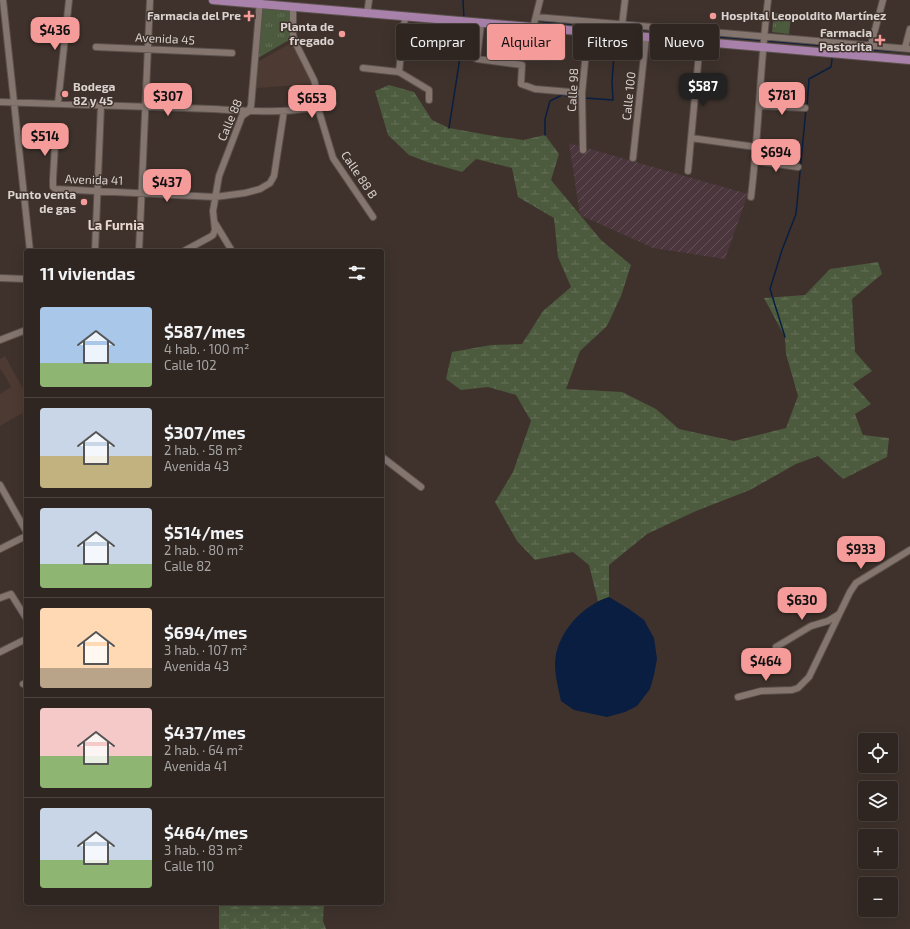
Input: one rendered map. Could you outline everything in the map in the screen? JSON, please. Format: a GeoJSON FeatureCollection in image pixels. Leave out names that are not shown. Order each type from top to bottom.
{"type":"FeatureCollection","features":[{"type":"Feature","properties":{"kind":"main road"},"geometry":{"type":"LineString","coordinates":[[213,0],[260,2],[293,7],[487,24]]}},
{"type":"Feature","properties":{"kind":"main road"},"geometry":{"type":"LineString","coordinates":[[642,37],[650,37]]}},
{"type":"Feature","properties":{"kind":"main road"},"geometry":{"type":"LineString","coordinates":[[719,43],[910,60]]}},
{"type":"Feature","properties":{"kind":"street"},"geometry":{"type":"LineString","coordinates":[[3,0],[30,249]]}},
{"type":"Feature","properties":{"kind":"street"},"geometry":{"type":"LineString","coordinates":[[58,103],[69,0]]}},
{"type":"Feature","properties":{"kind":"street"},"geometry":{"type":"LineString","coordinates":[[139,249],[150,0]]}},
{"type":"Feature","properties":{"kind":"street"},"geometry":{"type":"LineString","coordinates":[[367,14],[369,0]]}},
{"type":"Feature","properties":{"kind":"street"},"geometry":{"type":"LineString","coordinates":[[534,24],[540,0]]}},
{"type":"Feature","properties":{"kind":"street"},"geometry":{"type":"LineString","coordinates":[[622,24],[625,0]]}},
{"type":"Feature","properties":{"kind":"street"},"geometry":{"type":"LineString","coordinates":[[751,197],[756,161],[764,37],[768,0]]}},
{"type":"Feature","properties":{"kind":"street"},"geometry":{"type":"LineString","coordinates":[[868,56],[883,0]]}},
{"type":"Feature","properties":{"kind":"street","name":"Calle 88"},"geometry":{"type":"LineString","coordinates":[[188,249],[213,235],[215,230],[213,211],[219,176],[242,116],[248,112],[251,106],[260,2]]}},
{"type":"Feature","properties":{"kind":"street","name":"Calle 88 B"},"geometry":{"type":"LineString","coordinates":[[293,7],[294,40],[314,80],[317,91],[318,108],[333,158],[374,217]]}},
{"type":"Feature","properties":{"kind":"street"},"geometry":{"type":"LineString","coordinates":[[399,72],[405,17]]}},
{"type":"Feature","properties":{"kind":"street"},"geometry":{"type":"LineString","coordinates":[[536,17],[611,24]]}},
{"type":"Feature","properties":{"kind":"street"},"geometry":{"type":"LineString","coordinates":[[481,24],[477,59],[522,65],[521,84],[535,89],[582,93]]}},
{"type":"Feature","properties":{"kind":"street"},"geometry":{"type":"LineString","coordinates":[[719,33],[907,48],[910,29]]}},
{"type":"Feature","properties":{"kind":"street","name":"Calle 100"},"geometry":{"type":"LineString","coordinates":[[633,158],[646,37]]}},
{"type":"Feature","properties":{"kind":"street"},"geometry":{"type":"LineString","coordinates":[[0,41],[8,42]]}},
{"type":"Feature","properties":{"kind":"street","name":"Avenida 45"},"geometry":{"type":"LineString","coordinates":[[96,47],[232,53]]}},
{"type":"Feature","properties":{"kind":"street","name":"Calle 98"},"geometry":{"type":"LineString","coordinates":[[583,150],[582,93],[585,60]]}},
{"type":"Feature","properties":{"kind":"street"},"geometry":{"type":"LineString","coordinates":[[688,171],[698,60]]}},
{"type":"Feature","properties":{"kind":"street"},"geometry":{"type":"LineString","coordinates":[[363,68],[399,72],[429,90],[429,100]]}},
{"type":"Feature","properties":{"kind":"street"},"geometry":{"type":"LineString","coordinates":[[0,102],[58,103],[248,112],[318,108],[333,103]]}},
{"type":"Feature","properties":{"kind":"street"},"geometry":{"type":"LineString","coordinates":[[95,249],[101,105]]}},
{"type":"Feature","properties":{"kind":"street"},"geometry":{"type":"LineString","coordinates":[[760,106],[805,108]]}},
{"type":"Feature","properties":{"kind":"street","name":"Avenida 41"},"geometry":{"type":"LineString","coordinates":[[56,127],[52,179],[53,187],[57,190],[142,192],[215,197],[245,193],[260,189],[270,183],[274,176],[284,111]]}},
{"type":"Feature","properties":{"kind":"street"},"geometry":{"type":"LineString","coordinates":[[691,138],[756,146]]}},
{"type":"Feature","properties":{"kind":"street"},"geometry":{"type":"LineString","coordinates":[[756,161],[798,167]]}},
{"type":"Feature","properties":{"kind":"street","name":"Calle 88"},"geometry":{"type":"LineString","coordinates":[[215,223],[231,249]]}},
{"type":"Feature","properties":{"kind":"street"},"geometry":{"type":"LineString","coordinates":[[0,278],[24,279]]}},
{"type":"Feature","properties":{"kind":"street"},"geometry":{"type":"LineString","coordinates":[[0,340],[24,331]]}},
{"type":"Feature","properties":{"kind":"street"},"geometry":{"type":"LineString","coordinates":[[384,459],[421,487]]}},
{"type":"Feature","properties":{"kind":"street"},"geometry":{"type":"LineString","coordinates":[[0,485],[24,527]]}},
{"type":"Feature","properties":{"kind":"street"},"geometry":{"type":"LineString","coordinates":[[0,549],[24,537]]}},
{"type":"Feature","properties":{"kind":"street"},"geometry":{"type":"LineString","coordinates":[[738,697],[761,691],[792,690],[798,688],[809,677],[850,592],[856,583],[910,550]]}},
{"type":"Feature","properties":{"kind":"street"},"geometry":{"type":"LineString","coordinates":[[0,598],[7,594],[12,594],[24,614]]}},
{"type":"Feature","properties":{"kind":"street"},"geometry":{"type":"LineString","coordinates":[[776,647],[811,626],[828,621],[839,614]]}},
{"type":"Feature","properties":{"kind":"street"},"geometry":{"type":"LineString","coordinates":[[0,652],[24,640]]}},
{"type":"Feature","properties":{"kind":"shaded area"},"geometry":{"type":"Polygon","coordinates":[[[291,43],[312,81],[312,84],[256,88],[259,61],[291,43]]]}},
{"type":"Feature","properties":{"kind":"shaded area"},"geometry":{"type":"Polygon","coordinates":[[[569,143],[748,194],[725,259],[653,248],[580,215],[569,143]]]}},
{"type":"Feature","properties":{"kind":"shaded area"},"geometry":{"type":"Polygon","coordinates":[[[5,356],[24,390],[24,412],[0,426],[0,394],[11,387],[1,369],[0,370],[0,359],[5,356]]]}},
{"type":"Feature","properties":{"kind":"green space"},"geometry":{"type":"Polygon","coordinates":[[[263,8],[292,10],[289,40],[258,58],[263,8]]]}},
{"type":"Feature","properties":{"kind":"green space"},"geometry":{"type":"Polygon","coordinates":[[[774,13],[791,15],[789,34],[772,32],[774,13]]]}},
{"type":"Feature","properties":{"kind":"green space"},"geometry":{"type":"Polygon","coordinates":[[[389,85],[414,92],[432,120],[449,128],[523,140],[545,135],[559,154],[551,180],[601,240],[631,265],[621,296],[607,326],[580,351],[566,389],[622,392],[656,409],[679,429],[734,441],[786,428],[798,396],[786,354],[785,337],[764,298],[805,295],[830,269],[878,262],[882,274],[852,299],[855,352],[872,371],[853,384],[871,404],[855,414],[863,435],[889,438],[887,457],[843,479],[818,456],[796,464],[750,490],[696,511],[647,534],[609,565],[609,597],[598,601],[589,565],[573,552],[535,560],[517,541],[495,502],[513,472],[531,421],[516,395],[488,387],[461,390],[446,379],[452,352],[491,345],[522,344],[543,311],[571,287],[558,257],[554,218],[518,197],[512,168],[476,159],[462,172],[409,155],[388,135],[375,91],[389,85]]]}},
{"type":"Feature","properties":{"kind":"green space"},"geometry":{"type":"Polygon","coordinates":[[[219,905],[324,905],[323,921],[326,929],[219,929],[219,905]]]}},
{"type":"Feature","properties":{"kind":"water"},"geometry":{"type":"Polygon","coordinates":[[[609,597],[644,620],[654,638],[657,659],[650,689],[637,706],[625,712],[607,717],[574,710],[561,701],[556,678],[555,660],[563,635],[575,619],[591,606],[609,597]]]}},
{"type":"Feature","properties":{"kind":"waterway"},"geometry":{"type":"LineString","coordinates":[[463,0],[464,19]]}},
{"type":"Feature","properties":{"kind":"waterway"},"geometry":{"type":"LineString","coordinates":[[538,21],[571,24]]}},
{"type":"Feature","properties":{"kind":"waterway"},"geometry":{"type":"LineString","coordinates":[[642,30],[646,30]]}},
{"type":"Feature","properties":{"kind":"waterway"},"geometry":{"type":"LineString","coordinates":[[719,37],[760,40]]}},
{"type":"Feature","properties":{"kind":"waterway"},"geometry":{"type":"LineString","coordinates":[[769,41],[864,49]]}},
{"type":"Feature","properties":{"kind":"waterway"},"geometry":{"type":"LineString","coordinates":[[872,50],[910,52]]}},
{"type":"Feature","properties":{"kind":"waterway"},"geometry":{"type":"LineString","coordinates":[[807,106],[809,79],[831,67],[832,59]]}},
{"type":"Feature","properties":{"kind":"waterway"},"geometry":{"type":"LineString","coordinates":[[449,128],[460,60]]}},
{"type":"Feature","properties":{"kind":"waterway"},"geometry":{"type":"LineString","coordinates":[[585,98],[613,100],[612,82],[614,60]]}},
{"type":"Feature","properties":{"kind":"waterway"},"geometry":{"type":"LineString","coordinates":[[545,135],[545,119],[550,101],[562,95],[579,98]]}},
{"type":"Feature","properties":{"kind":"waterway"},"geometry":{"type":"LineString","coordinates":[[785,337],[770,289],[782,250],[796,214],[806,109]]}},
{"type":"Feature","properties":{"kind":"place","name":"Farmacia del Pre"},"geometry":{"type":"Point","coordinates":[249,16]}},
{"type":"Feature","properties":{"kind":"place","name":"Hospital Leopoldito Martínez"},"geometry":{"type":"Point","coordinates":[713,16]}},
{"type":"Feature","properties":{"kind":"place","name":"Planta de fregado"},"geometry":{"type":"Point","coordinates":[342,34]}},
{"type":"Feature","properties":{"kind":"place","name":"Farmacia Pastorita"},"geometry":{"type":"Point","coordinates":[880,40]}},
{"type":"Feature","properties":{"kind":"place","name":"Bodega 82 y 45"},"geometry":{"type":"Point","coordinates":[65,94]}},
{"type":"Feature","properties":{"kind":"place","name":"Punto venta de gas"},"geometry":{"type":"Point","coordinates":[84,202]}},
{"type":"Feature","properties":{"kind":"district","name":"La Furnia"},"geometry":{"type":"Point","coordinates":[116,225]}}]}
